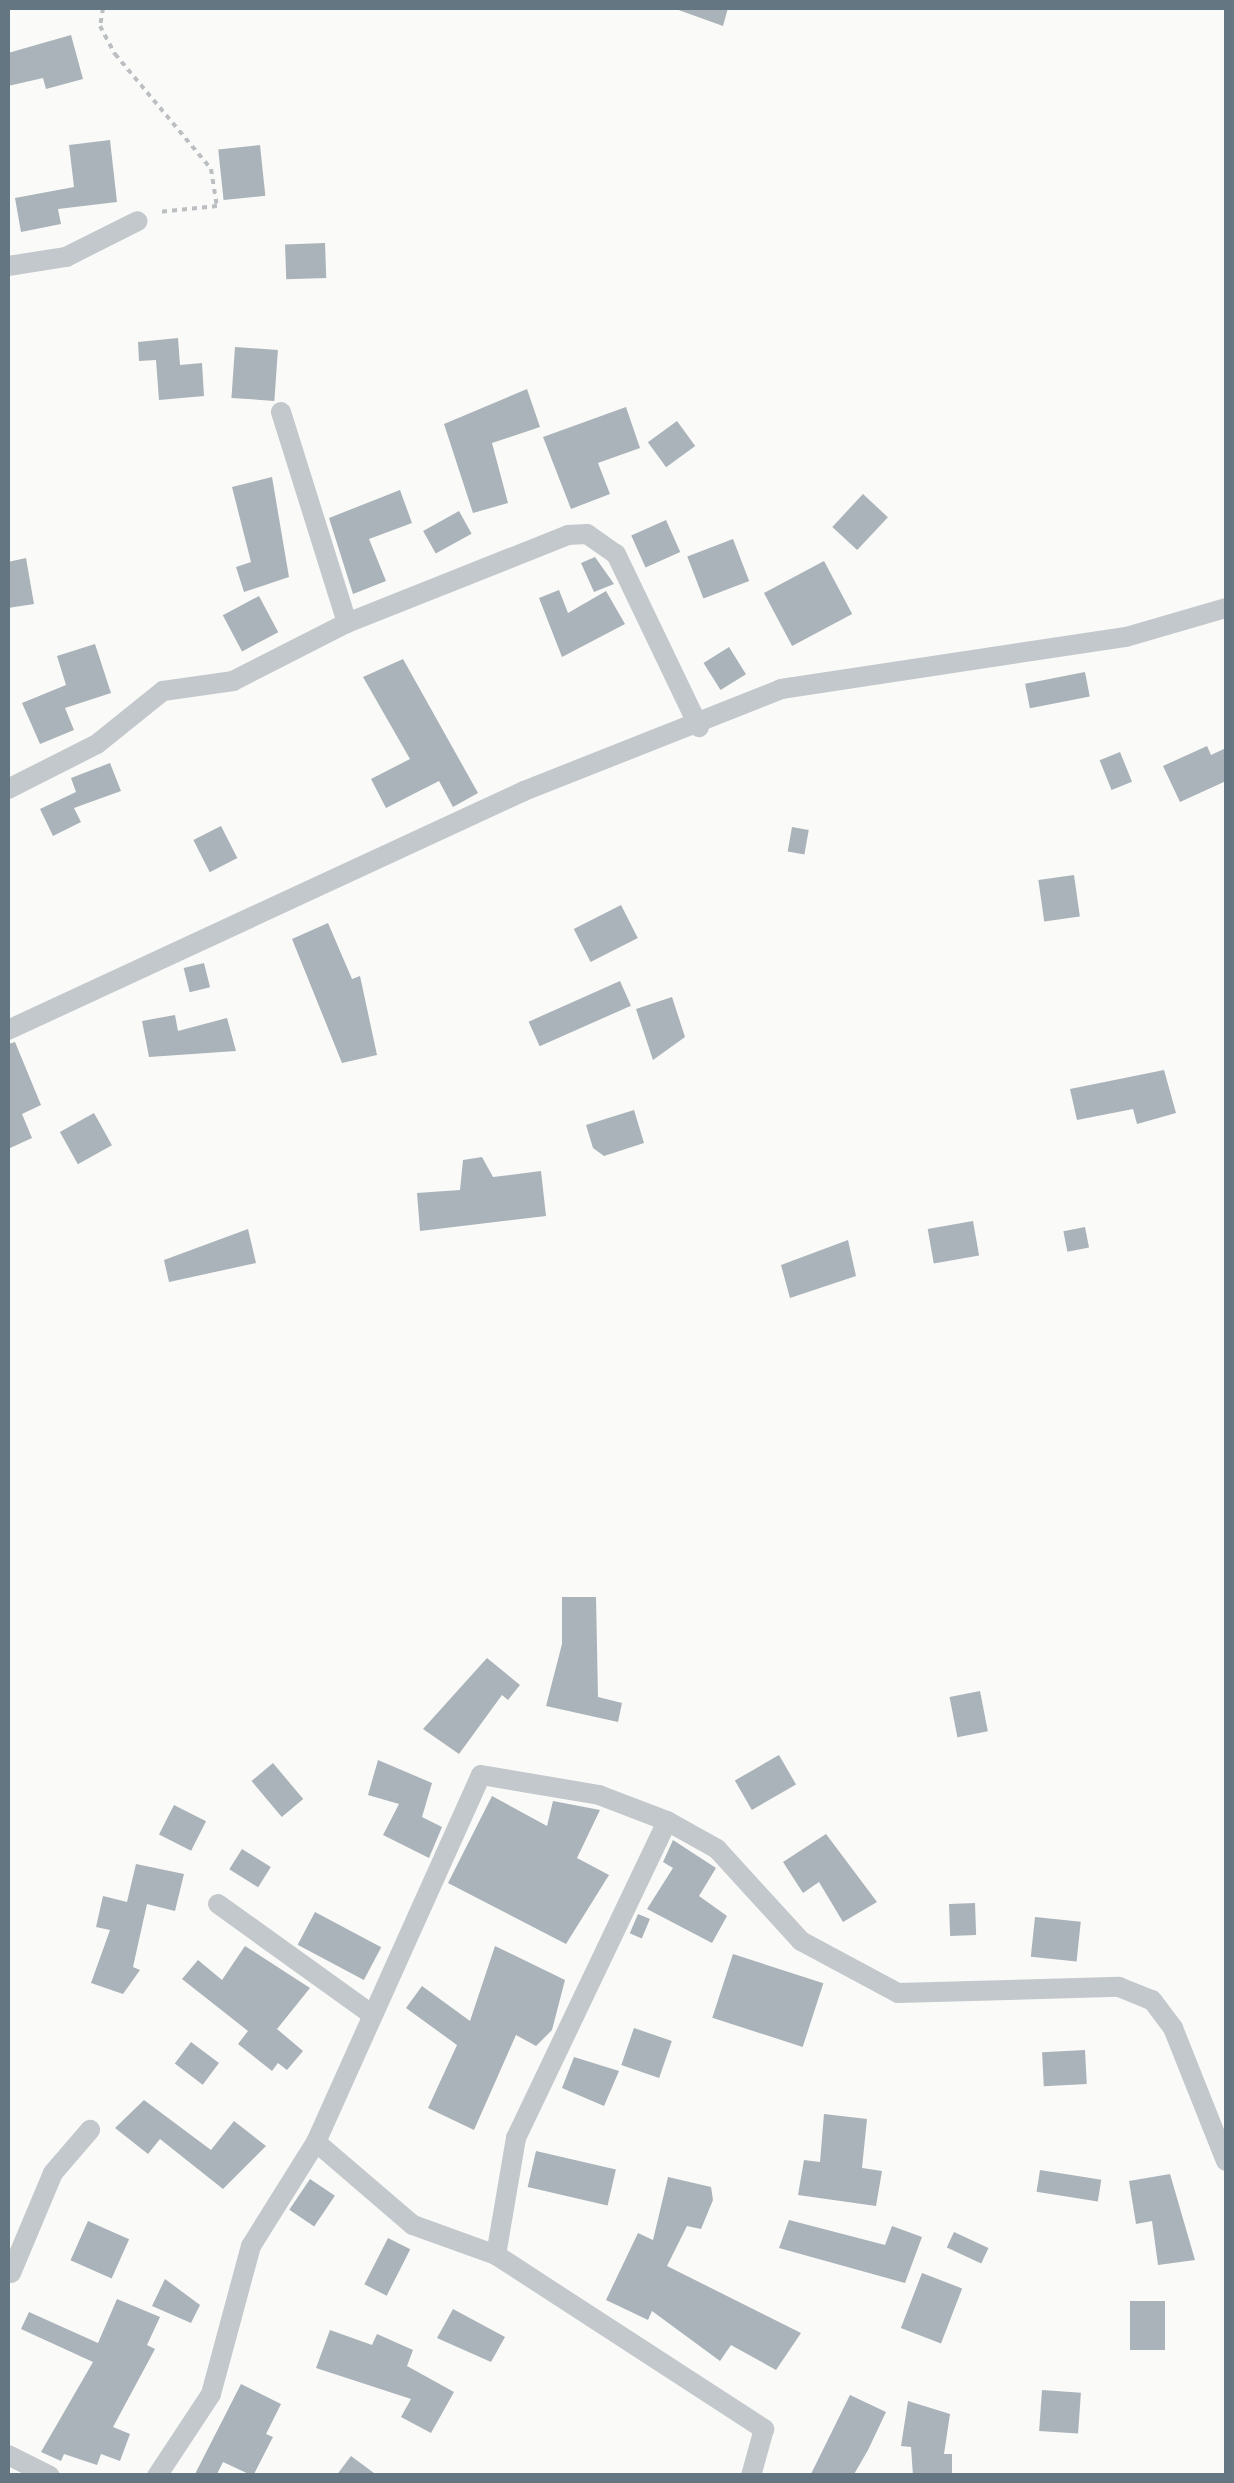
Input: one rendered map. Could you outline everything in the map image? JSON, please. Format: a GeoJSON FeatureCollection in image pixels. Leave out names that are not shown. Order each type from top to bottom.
{"type":"FeatureCollection","features":[{"type":"Feature","properties":{"kind":"street"},"geometry":{"type":"LineString","coordinates":[[8,266],[66,257],[138,221]]}},
{"type":"Feature","properties":{"kind":"street"},"geometry":{"type":"LineString","coordinates":[[281,412],[347,623]]}},
{"type":"Feature","properties":{"kind":"street"},"geometry":{"type":"LineString","coordinates":[[8,789],[97,744],[163,692],[233,680],[347,623],[587,534],[616,554],[700,727]]}},
{"type":"Feature","properties":{"kind":"street"},"geometry":{"type":"LineString","coordinates":[[8,1030],[524,791],[700,727],[797,685],[1126,637],[1226,608]]}},
{"type":"Feature","properties":{"kind":"street"},"geometry":{"type":"LineString","coordinates":[[158,2476],[211,2394],[251,2246],[316,2142],[370,2014],[481,1775],[599,1795],[667,1821],[716,1849],[801,1941],[898,1994],[1119,1987],[1152,2000],[1173,2028],[1226,2161]]}},
{"type":"Feature","properties":{"kind":"street"},"geometry":{"type":"LineString","coordinates":[[496,2255],[516,2138],[667,1821]]}},
{"type":"Feature","properties":{"kind":"street"},"geometry":{"type":"LineString","coordinates":[[218,1904],[370,2014]]}},
{"type":"Feature","properties":{"kind":"street"},"geometry":{"type":"LineString","coordinates":[[8,2274],[53,2173],[90,2130]]}},
{"type":"Feature","properties":{"kind":"street"},"geometry":{"type":"LineString","coordinates":[[316,2142],[413,2225],[496,2255],[764,2430],[750,2476]]}},
{"type":"Feature","properties":{"kind":"street"},"geometry":{"type":"LineString","coordinates":[[8,2455],[50,2476]]}},
{"type":"Feature","properties":{"kind":"path"},"geometry":{"type":"LineString","coordinates":[[103,8],[100,26],[115,54],[211,168],[217,206],[138,221]]}},
{"type":"Feature","properties":{"kind":"building"},"geometry":{"type":"Polygon","coordinates":[[[673,8],[728,8],[723,26],[673,8]]]}},
{"type":"Feature","properties":{"kind":"building"},"geometry":{"type":"Polygon","coordinates":[[[71,35],[83,79],[46,89],[43,78],[8,86],[8,53],[71,35]]]}},
{"type":"Feature","properties":{"kind":"building"},"geometry":{"type":"Polygon","coordinates":[[[110,140],[117,202],[58,209],[61,224],[21,232],[15,198],[74,187],[69,145],[110,140]]]}},
{"type":"Feature","properties":{"kind":"building"},"geometry":{"type":"Polygon","coordinates":[[[260,145],[265,196],[224,200],[218,149],[260,145]]]}},
{"type":"Feature","properties":{"kind":"building"},"geometry":{"type":"Polygon","coordinates":[[[325,243],[326,278],[286,279],[285,244],[325,243]]]}},
{"type":"Feature","properties":{"kind":"building"},"geometry":{"type":"Polygon","coordinates":[[[178,338],[180,365],[202,363],[204,396],[159,400],[156,360],[139,361],[138,342],[178,338]]]}},
{"type":"Feature","properties":{"kind":"building"},"geometry":{"type":"Polygon","coordinates":[[[235,347],[278,350],[274,401],[231,398],[235,347]]]}},
{"type":"Feature","properties":{"kind":"building"},"geometry":{"type":"Polygon","coordinates":[[[527,389],[540,427],[492,443],[508,503],[473,513],[444,424],[527,389]]]}},
{"type":"Feature","properties":{"kind":"building"},"geometry":{"type":"Polygon","coordinates":[[[626,407],[640,448],[598,463],[610,494],[571,509],[543,437],[626,407]]]}},
{"type":"Feature","properties":{"kind":"building"},"geometry":{"type":"Polygon","coordinates":[[[677,421],[695,446],[666,467],[648,442],[677,421]]]}},
{"type":"Feature","properties":{"kind":"building"},"geometry":{"type":"Polygon","coordinates":[[[272,477],[289,577],[244,592],[236,567],[251,562],[232,487],[272,477]]]}},
{"type":"Feature","properties":{"kind":"building"},"geometry":{"type":"Polygon","coordinates":[[[400,490],[412,523],[369,539],[386,581],[353,594],[329,518],[400,490]]]}},
{"type":"Feature","properties":{"kind":"building"},"geometry":{"type":"Polygon","coordinates":[[[863,494],[888,517],[857,550],[832,527],[863,494]]]}},
{"type":"Feature","properties":{"kind":"building"},"geometry":{"type":"Polygon","coordinates":[[[459,511],[472,534],[436,554],[423,531],[459,511]]]}},
{"type":"Feature","properties":{"kind":"building"},"geometry":{"type":"Polygon","coordinates":[[[666,520],[680,552],[646,567],[631,535],[666,520]]]}},
{"type":"Feature","properties":{"kind":"building"},"geometry":{"type":"Polygon","coordinates":[[[733,539],[749,581],[703,599],[687,557],[733,539]]]}},
{"type":"Feature","properties":{"kind":"building"},"geometry":{"type":"Polygon","coordinates":[[[595,557],[614,584],[594,592],[581,563],[595,557]]]}},
{"type":"Feature","properties":{"kind":"building"},"geometry":{"type":"Polygon","coordinates":[[[26,558],[34,604],[8,608],[8,562],[26,558]]]}},
{"type":"Feature","properties":{"kind":"building"},"geometry":{"type":"Polygon","coordinates":[[[824,561],[852,614],[792,646],[764,593],[824,561]]]}},
{"type":"Feature","properties":{"kind":"building"},"geometry":{"type":"Polygon","coordinates":[[[559,590],[568,613],[606,591],[625,624],[562,657],[539,598],[559,590]]]}},
{"type":"Feature","properties":{"kind":"building"},"geometry":{"type":"Polygon","coordinates":[[[259,596],[278,632],[242,651],[223,615],[259,596]]]}},
{"type":"Feature","properties":{"kind":"building"},"geometry":{"type":"Polygon","coordinates":[[[95,644],[111,693],[65,708],[74,730],[40,744],[22,703],[66,685],[57,656],[95,644]]]}},
{"type":"Feature","properties":{"kind":"building"},"geometry":{"type":"Polygon","coordinates":[[[729,647],[746,674],[721,690],[704,663],[729,647]]]}},
{"type":"Feature","properties":{"kind":"building"},"geometry":{"type":"Polygon","coordinates":[[[403,659],[478,793],[453,807],[439,781],[386,808],[371,779],[410,759],[363,677],[403,659]]]}},
{"type":"Feature","properties":{"kind":"building"},"geometry":{"type":"Polygon","coordinates":[[[1085,672],[1090,697],[1030,708],[1025,684],[1085,672]]]}},
{"type":"Feature","properties":{"kind":"building"},"geometry":{"type":"Polygon","coordinates":[[[1207,746],[1211,755],[1226,748],[1226,781],[1180,802],[1163,766],[1207,746]]]}},
{"type":"Feature","properties":{"kind":"building"},"geometry":{"type":"Polygon","coordinates":[[[1120,752],[1132,782],[1112,790],[1100,760],[1120,752]]]}},
{"type":"Feature","properties":{"kind":"building"},"geometry":{"type":"Polygon","coordinates":[[[110,763],[121,791],[74,808],[81,822],[53,836],[40,809],[76,792],[71,778],[110,763]]]}},
{"type":"Feature","properties":{"kind":"building"},"geometry":{"type":"Polygon","coordinates":[[[221,826],[237,858],[210,872],[193,840],[221,826]]]}},
{"type":"Feature","properties":{"kind":"building"},"geometry":{"type":"Polygon","coordinates":[[[792,827],[809,830],[804,855],[788,852],[792,827]]]}},
{"type":"Feature","properties":{"kind":"building"},"geometry":{"type":"Polygon","coordinates":[[[1074,875],[1080,917],[1044,922],[1038,880],[1074,875]]]}},
{"type":"Feature","properties":{"kind":"building"},"geometry":{"type":"Polygon","coordinates":[[[621,905],[638,938],[591,962],[574,929],[621,905]]]}},
{"type":"Feature","properties":{"kind":"building"},"geometry":{"type":"Polygon","coordinates":[[[328,923],[352,979],[360,976],[377,1055],[342,1063],[292,939],[328,923]]]}},
{"type":"Feature","properties":{"kind":"building"},"geometry":{"type":"Polygon","coordinates":[[[204,963],[210,987],[190,992],[184,968],[204,963]]]}},
{"type":"Feature","properties":{"kind":"building"},"geometry":{"type":"Polygon","coordinates":[[[620,981],[631,1006],[540,1046],[529,1022],[620,981]]]}},
{"type":"Feature","properties":{"kind":"building"},"geometry":{"type":"Polygon","coordinates":[[[672,997],[685,1037],[653,1060],[636,1009],[672,997]]]}},
{"type":"Feature","properties":{"kind":"building"},"geometry":{"type":"Polygon","coordinates":[[[175,1015],[178,1031],[227,1018],[236,1051],[149,1057],[142,1021],[175,1015]]]}},
{"type":"Feature","properties":{"kind":"building"},"geometry":{"type":"Polygon","coordinates":[[[15,1042],[41,1105],[22,1114],[32,1138],[8,1149],[8,1044],[15,1042]]]}},
{"type":"Feature","properties":{"kind":"building"},"geometry":{"type":"Polygon","coordinates":[[[1164,1070],[1176,1113],[1137,1124],[1133,1109],[1077,1120],[1070,1089],[1164,1070]]]}},
{"type":"Feature","properties":{"kind":"building"},"geometry":{"type":"Polygon","coordinates":[[[634,1110],[644,1143],[604,1156],[593,1148],[586,1125],[634,1110]]]}},
{"type":"Feature","properties":{"kind":"building"},"geometry":{"type":"Polygon","coordinates":[[[94,1113],[112,1145],[78,1164],[60,1132],[94,1113]]]}},
{"type":"Feature","properties":{"kind":"building"},"geometry":{"type":"Polygon","coordinates":[[[482,1157],[493,1177],[541,1171],[546,1216],[420,1231],[417,1193],[460,1190],[463,1160],[482,1157]]]}},
{"type":"Feature","properties":{"kind":"building"},"geometry":{"type":"Polygon","coordinates":[[[973,1221],[979,1255],[934,1263],[928,1229],[973,1221]]]}},
{"type":"Feature","properties":{"kind":"building"},"geometry":{"type":"Polygon","coordinates":[[[1085,1227],[1089,1248],[1067,1252],[1063,1231],[1085,1227]]]}},
{"type":"Feature","properties":{"kind":"building"},"geometry":{"type":"Polygon","coordinates":[[[248,1229],[256,1263],[169,1282],[164,1260],[248,1229]]]}},
{"type":"Feature","properties":{"kind":"building"},"geometry":{"type":"Polygon","coordinates":[[[848,1240],[856,1276],[790,1298],[781,1265],[848,1240]]]}},
{"type":"Feature","properties":{"kind":"building"},"geometry":{"type":"Polygon","coordinates":[[[562,1597],[596,1597],[598,1697],[622,1703],[618,1722],[546,1706],[562,1644],[562,1597]]]}},
{"type":"Feature","properties":{"kind":"building"},"geometry":{"type":"Polygon","coordinates":[[[487,1658],[520,1685],[508,1700],[502,1695],[459,1754],[423,1729],[487,1658]]]}},
{"type":"Feature","properties":{"kind":"building"},"geometry":{"type":"Polygon","coordinates":[[[980,1691],[988,1731],[957,1737],[950,1697],[980,1691]]]}},
{"type":"Feature","properties":{"kind":"building"},"geometry":{"type":"Polygon","coordinates":[[[779,1755],[796,1784],[752,1810],[735,1780],[779,1755]]]}},
{"type":"Feature","properties":{"kind":"building"},"geometry":{"type":"Polygon","coordinates":[[[378,1760],[432,1783],[422,1817],[442,1827],[429,1858],[383,1835],[399,1804],[368,1795],[378,1760]]]}},
{"type":"Feature","properties":{"kind":"building"},"geometry":{"type":"Polygon","coordinates":[[[273,1763],[303,1799],[282,1817],[252,1781],[273,1763]]]}},
{"type":"Feature","properties":{"kind":"building"},"geometry":{"type":"Polygon","coordinates":[[[492,1796],[547,1826],[553,1801],[600,1810],[577,1858],[609,1875],[566,1944],[448,1883],[492,1796]]]}},
{"type":"Feature","properties":{"kind":"building"},"geometry":{"type":"Polygon","coordinates":[[[174,1805],[206,1821],[191,1851],[159,1834],[174,1805]]]}},
{"type":"Feature","properties":{"kind":"building"},"geometry":{"type":"Polygon","coordinates":[[[826,1834],[877,1902],[843,1922],[819,1882],[803,1893],[783,1862],[826,1834]]]}},
{"type":"Feature","properties":{"kind":"building"},"geometry":{"type":"Polygon","coordinates":[[[673,1840],[716,1868],[699,1896],[727,1916],[712,1943],[647,1909],[673,1868],[663,1862],[673,1840]]]}},
{"type":"Feature","properties":{"kind":"building"},"geometry":{"type":"Polygon","coordinates":[[[242,1849],[271,1867],[258,1887],[229,1869],[242,1849]]]}},
{"type":"Feature","properties":{"kind":"building"},"geometry":{"type":"Polygon","coordinates":[[[136,1864],[184,1874],[175,1911],[147,1904],[133,1967],[140,1970],[123,1994],[91,1983],[110,1930],[96,1927],[103,1896],[127,1902],[136,1864]]]}},
{"type":"Feature","properties":{"kind":"building"},"geometry":{"type":"Polygon","coordinates":[[[975,1903],[976,1935],[950,1936],[949,1904],[975,1903]]]}},
{"type":"Feature","properties":{"kind":"building"},"geometry":{"type":"Polygon","coordinates":[[[315,1912],[381,1947],[364,1980],[298,1945],[315,1912]]]}},
{"type":"Feature","properties":{"kind":"building"},"geometry":{"type":"Polygon","coordinates":[[[638,1914],[650,1919],[642,1938],[630,1933],[638,1914]]]}},
{"type":"Feature","properties":{"kind":"building"},"geometry":{"type":"Polygon","coordinates":[[[1035,1917],[1081,1922],[1077,1962],[1031,1957],[1035,1917]]]}},
{"type":"Feature","properties":{"kind":"building"},"geometry":{"type":"Polygon","coordinates":[[[245,1946],[310,1988],[277,2029],[303,2051],[287,2070],[278,2063],[272,2071],[238,2044],[248,2031],[182,1979],[198,1960],[222,1980],[245,1946]]]}},
{"type":"Feature","properties":{"kind":"building"},"geometry":{"type":"Polygon","coordinates":[[[495,1946],[565,1980],[552,2030],[536,2046],[516,2035],[474,2130],[428,2108],[457,2045],[406,2008],[422,1986],[470,2021],[495,1946]]]}},
{"type":"Feature","properties":{"kind":"building"},"geometry":{"type":"Polygon","coordinates":[[[733,1954],[823,1983],[803,2047],[712,2018],[733,1954]]]}},
{"type":"Feature","properties":{"kind":"building"},"geometry":{"type":"Polygon","coordinates":[[[634,2028],[672,2041],[659,2078],[621,2065],[634,2028]]]}},
{"type":"Feature","properties":{"kind":"building"},"geometry":{"type":"Polygon","coordinates":[[[191,2042],[219,2063],[203,2085],[175,2064],[191,2042]]]}},
{"type":"Feature","properties":{"kind":"building"},"geometry":{"type":"Polygon","coordinates":[[[1085,2050],[1087,2084],[1044,2086],[1042,2052],[1085,2050]]]}},
{"type":"Feature","properties":{"kind":"building"},"geometry":{"type":"Polygon","coordinates":[[[574,2057],[619,2071],[604,2106],[562,2088],[574,2057]]]}},
{"type":"Feature","properties":{"kind":"building"},"geometry":{"type":"Polygon","coordinates":[[[144,2100],[211,2150],[234,2121],[266,2146],[223,2189],[160,2139],[148,2154],[115,2128],[144,2100]]]}},
{"type":"Feature","properties":{"kind":"building"},"geometry":{"type":"Polygon","coordinates":[[[824,2114],[867,2119],[862,2168],[882,2171],[876,2206],[798,2195],[804,2160],[820,2162],[824,2114]]]}},
{"type":"Feature","properties":{"kind":"building"},"geometry":{"type":"Polygon","coordinates":[[[536,2151],[616,2169],[608,2205],[528,2187],[536,2151]]]}},
{"type":"Feature","properties":{"kind":"building"},"geometry":{"type":"Polygon","coordinates":[[[1040,2170],[1101,2180],[1098,2201],[1037,2192],[1040,2170]]]}},
{"type":"Feature","properties":{"kind":"building"},"geometry":{"type":"Polygon","coordinates":[[[1170,2174],[1195,2260],[1158,2265],[1152,2221],[1136,2224],[1129,2181],[1170,2174]]]}},
{"type":"Feature","properties":{"kind":"building"},"geometry":{"type":"Polygon","coordinates":[[[668,2177],[711,2187],[713,2200],[701,2229],[687,2226],[667,2266],[801,2333],[776,2370],[731,2345],[720,2361],[652,2311],[648,2320],[606,2300],[638,2233],[653,2240],[668,2177]]]}},
{"type":"Feature","properties":{"kind":"building"},"geometry":{"type":"Polygon","coordinates":[[[310,2179],[335,2196],[314,2226],[289,2210],[310,2179]]]}},
{"type":"Feature","properties":{"kind":"building"},"geometry":{"type":"Polygon","coordinates":[[[789,2220],[885,2245],[892,2226],[922,2237],[905,2283],[779,2248],[789,2220]]]}},
{"type":"Feature","properties":{"kind":"building"},"geometry":{"type":"Polygon","coordinates":[[[88,2221],[129,2239],[112,2279],[71,2260],[88,2221]]]}},
{"type":"Feature","properties":{"kind":"building"},"geometry":{"type":"Polygon","coordinates":[[[954,2232],[988,2248],[981,2263],[947,2247],[954,2232]]]}},
{"type":"Feature","properties":{"kind":"building"},"geometry":{"type":"Polygon","coordinates":[[[388,2238],[410,2249],[387,2296],[364,2284],[388,2238]]]}},
{"type":"Feature","properties":{"kind":"building"},"geometry":{"type":"Polygon","coordinates":[[[922,2273],[962,2288],[941,2343],[901,2328],[922,2273]]]}},
{"type":"Feature","properties":{"kind":"building"},"geometry":{"type":"Polygon","coordinates":[[[165,2279],[200,2305],[191,2323],[152,2306],[165,2279]]]}},
{"type":"Feature","properties":{"kind":"building"},"geometry":{"type":"Polygon","coordinates":[[[117,2299],[160,2317],[147,2345],[155,2349],[113,2427],[130,2434],[120,2461],[101,2454],[97,2465],[64,2454],[61,2461],[41,2452],[93,2362],[21,2329],[29,2312],[98,2343],[117,2299]]]}},
{"type":"Feature","properties":{"kind":"building"},"geometry":{"type":"Polygon","coordinates":[[[1130,2301],[1165,2301],[1165,2350],[1130,2350],[1130,2301]]]}},
{"type":"Feature","properties":{"kind":"building"},"geometry":{"type":"Polygon","coordinates":[[[453,2309],[505,2337],[491,2362],[437,2338],[453,2309]]]}},
{"type":"Feature","properties":{"kind":"building"},"geometry":{"type":"Polygon","coordinates":[[[330,2330],[372,2345],[377,2334],[413,2350],[407,2366],[454,2392],[431,2433],[401,2417],[411,2399],[316,2368],[330,2330]]]}},
{"type":"Feature","properties":{"kind":"building"},"geometry":{"type":"Polygon","coordinates":[[[241,2384],[281,2404],[266,2434],[273,2437],[253,2476],[223,2462],[216,2476],[194,2476],[241,2384]]]}},
{"type":"Feature","properties":{"kind":"building"},"geometry":{"type":"Polygon","coordinates":[[[1042,2390],[1081,2393],[1078,2434],[1039,2431],[1042,2390]]]}},
{"type":"Feature","properties":{"kind":"building"},"geometry":{"type":"Polygon","coordinates":[[[850,2395],[886,2412],[868,2450],[853,2476],[810,2476],[850,2395]]]}},
{"type":"Feature","properties":{"kind":"building"},"geometry":{"type":"Polygon","coordinates":[[[908,2401],[950,2414],[944,2454],[952,2454],[952,2476],[913,2476],[911,2447],[901,2446],[908,2401]]]}},
{"type":"Feature","properties":{"kind":"building"},"geometry":{"type":"Polygon","coordinates":[[[351,2456],[378,2476],[336,2476],[351,2456]]]}}]}
